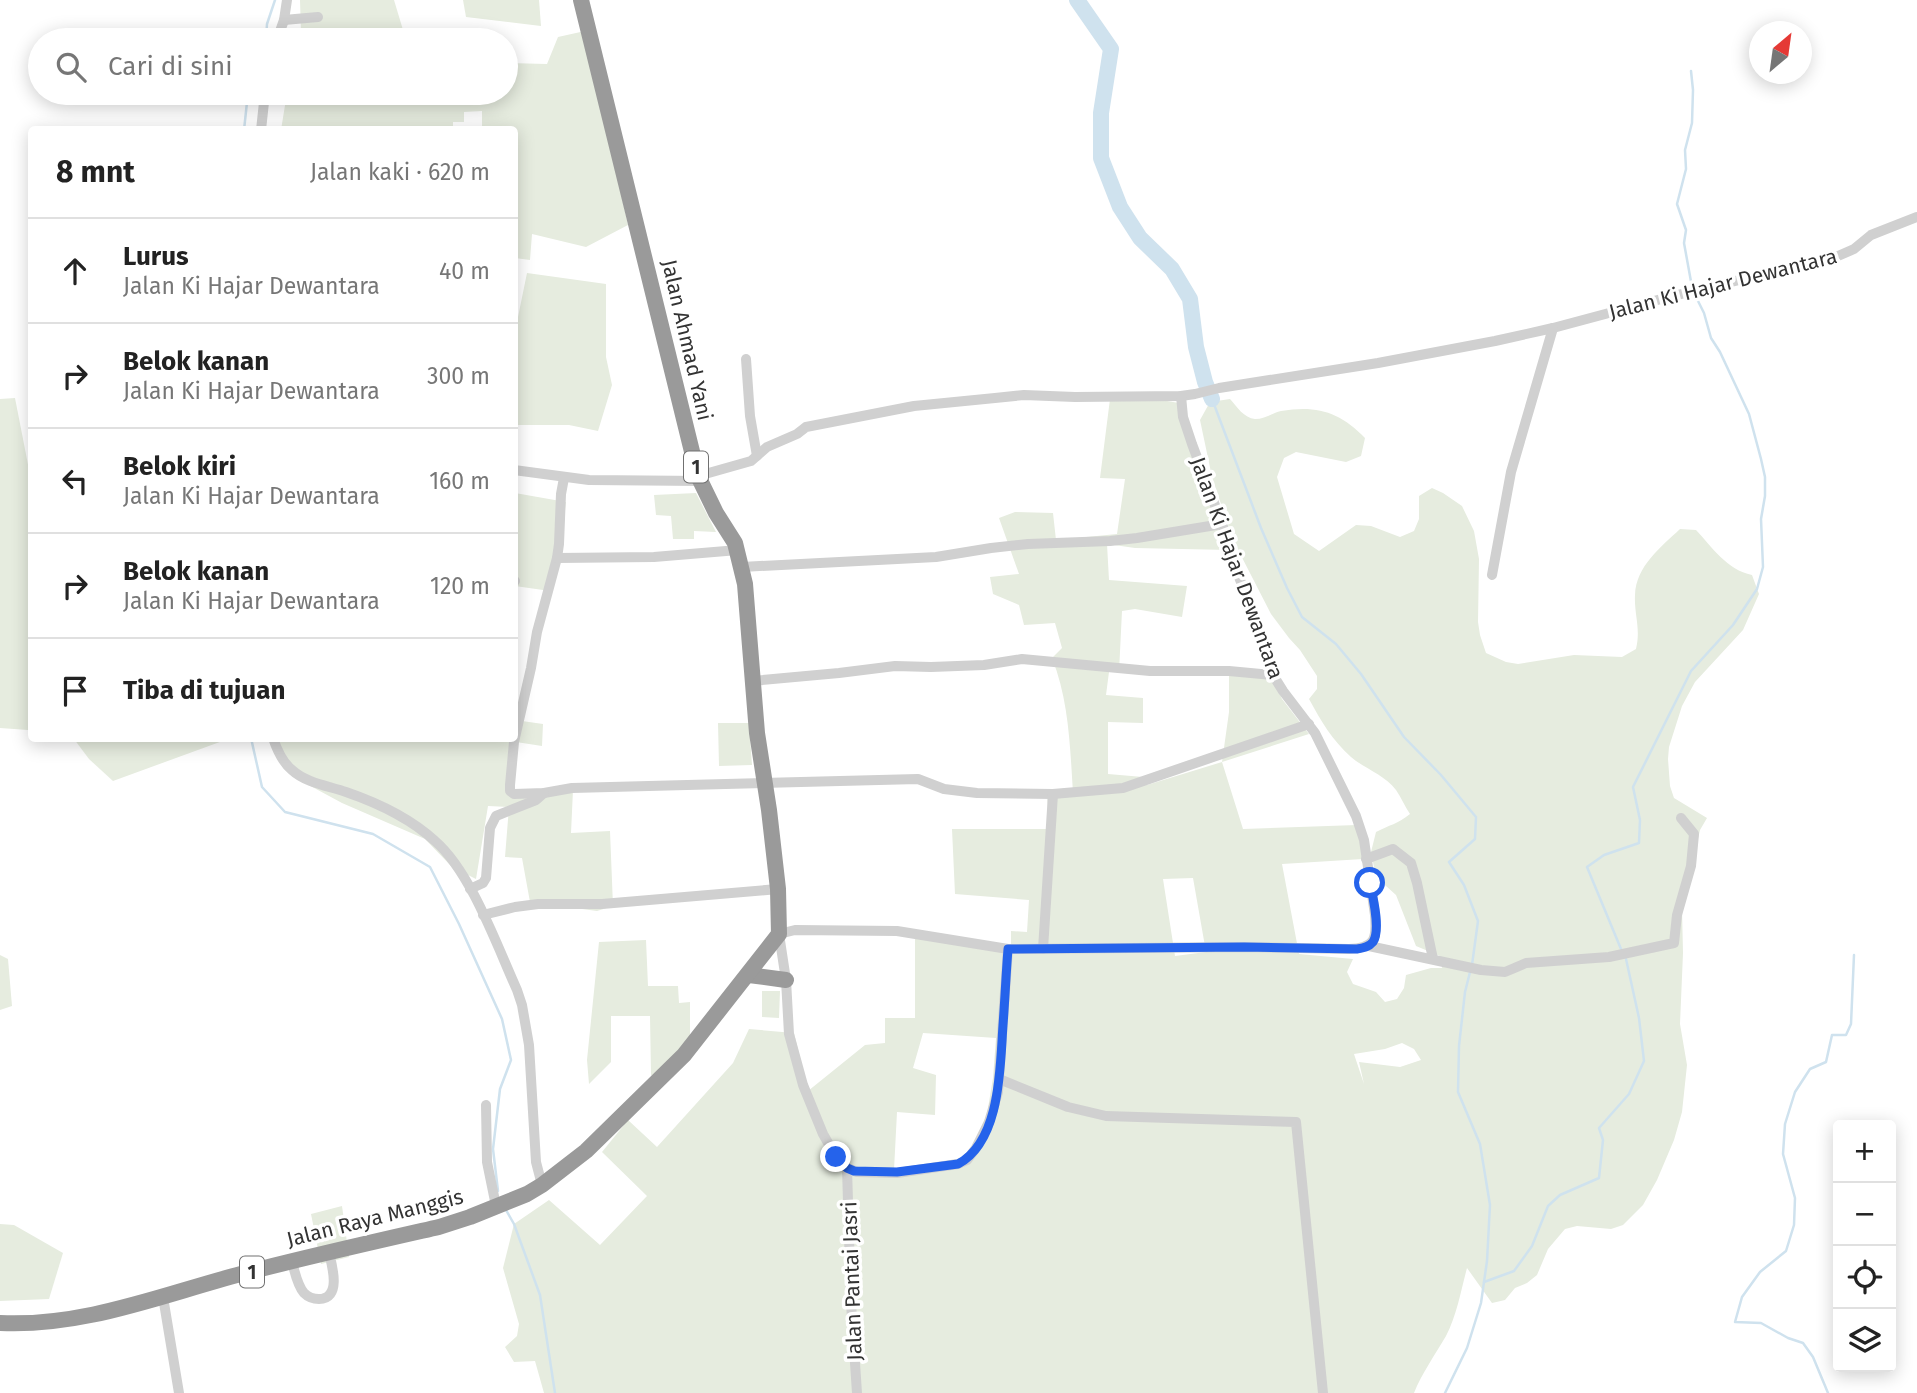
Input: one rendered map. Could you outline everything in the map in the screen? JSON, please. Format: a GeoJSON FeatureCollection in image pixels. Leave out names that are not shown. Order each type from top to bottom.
{"type":"FeatureCollection","features":[{"type":"Feature","properties":{"kind":"highway","name":"Jalan Ahmad Yani"},"geometry":{"type":"LineString","coordinates":[[582,0],[700,478],[735,543],[742,567],[752,681],[778,889],[779,934]]}},
{"type":"Feature","properties":{"kind":"highway","name":"Jalan Raya Manggis"},"geometry":{"type":"LineString","coordinates":[[0,1323],[49,1322],[96,1315],[239,1275],[439,1227],[535,1190],[606,1132],[684,1055],[779,934]]}},
{"type":"Feature","properties":{"kind":"highway"},"geometry":{"type":"LineString","coordinates":[[749,975],[786,980]]}},
{"type":"Feature","properties":{"kind":"street"},"geometry":{"type":"LineString","coordinates":[[281,28],[287,0]]}},
{"type":"Feature","properties":{"kind":"street"},"geometry":{"type":"LineString","coordinates":[[284,20],[318,16]]}},
{"type":"Feature","properties":{"kind":"street"},"geometry":{"type":"LineString","coordinates":[[261,126],[264,105]]}},
{"type":"Feature","properties":{"kind":"street","name":"Jalan Ki Hajar Dewantara"},"geometry":{"type":"LineString","coordinates":[[1369,946],[1375,936],[1376,923],[1364,840],[1356,816],[1315,733],[1273,675],[1263,639],[1192,444],[1182,410],[1181,396],[1378,363],[1553,328],[1838,256],[1854,249],[1871,235],[1917,217]]}},
{"type":"Feature","properties":{"kind":"street"},"geometry":{"type":"LineString","coordinates":[[1492,575],[1511,472],[1553,328]]}},
{"type":"Feature","properties":{"kind":"street"},"geometry":{"type":"LineString","coordinates":[[746,359],[750,416],[757,456]]}},
{"type":"Feature","properties":{"kind":"street"},"geometry":{"type":"LineString","coordinates":[[518,471],[589,480],[700,478],[751,461],[767,447],[797,435],[806,427],[914,406],[1024,395],[1181,396]]}},
{"type":"Feature","properties":{"kind":"street"},"geometry":{"type":"LineString","coordinates":[[518,725],[537,632],[557,558],[564,478]]}},
{"type":"Feature","properties":{"kind":"street"},"geometry":{"type":"LineString","coordinates":[[742,567],[921,558],[1028,544],[1124,539],[1222,524]]}},
{"type":"Feature","properties":{"kind":"street"},"geometry":{"type":"LineString","coordinates":[[557,558],[654,557],[738,550]]}},
{"type":"Feature","properties":{"kind":"street"},"geometry":{"type":"LineString","coordinates":[[752,681],[895,666],[984,665],[1022,659],[1150,671],[1229,671],[1273,675]]}},
{"type":"Feature","properties":{"kind":"street"},"geometry":{"type":"LineString","coordinates":[[514,742],[510,785],[510,791],[514,794],[572,788],[918,779],[953,790],[1053,794],[1123,788],[1309,724]]}},
{"type":"Feature","properties":{"kind":"street"},"geometry":{"type":"LineString","coordinates":[[274,742],[285,763],[296,774],[387,809],[414,825],[450,857],[470,889],[522,1005],[531,1062],[535,1190]]}},
{"type":"Feature","properties":{"kind":"street"},"geometry":{"type":"LineString","coordinates":[[470,889],[486,880],[490,828],[496,816],[536,800],[544,793]]}},
{"type":"Feature","properties":{"kind":"street"},"geometry":{"type":"LineString","coordinates":[[1043,949],[1053,794]]}},
{"type":"Feature","properties":{"kind":"street"},"geometry":{"type":"LineString","coordinates":[[1008,949],[998,1093],[989,1122],[976,1149],[967,1160],[958,1164],[897,1172],[857,1172],[847,1168],[836,1157],[823,1134],[799,1075],[789,1034],[786,980],[779,934],[795,930],[897,931],[1008,949],[1349,949],[1369,946],[1481,970],[1505,972],[1525,963],[1609,957],[1674,943],[1677,915],[1691,866],[1694,834],[1681,818]]}},
{"type":"Feature","properties":{"kind":"street"},"geometry":{"type":"LineString","coordinates":[[1366,859],[1394,849],[1410,863],[1417,883],[1433,959]]}},
{"type":"Feature","properties":{"kind":"street"},"geometry":{"type":"LineString","coordinates":[[483,915],[538,904],[603,904],[778,889]]}},
{"type":"Feature","properties":{"kind":"street"},"geometry":{"type":"LineString","coordinates":[[999,1079],[1068,1107],[1107,1116],[1296,1122],[1323,1393]]}},
{"type":"Feature","properties":{"kind":"street"},"geometry":{"type":"LineString","coordinates":[[486,1105],[487,1162],[499,1205]]}},
{"type":"Feature","properties":{"kind":"street","name":"Jalan Pantai Jasri"},"geometry":{"type":"LineString","coordinates":[[847,1168],[857,1393]]}},
{"type":"Feature","properties":{"kind":"street"},"geometry":{"type":"LineString","coordinates":[[292,1262],[305,1294],[316,1299],[324,1298],[329,1294],[334,1281],[329,1253]]}},
{"type":"Feature","properties":{"kind":"street"},"geometry":{"type":"LineString","coordinates":[[163,1297],[180,1393]]}},
{"type":"Feature","properties":{"kind":"shaded area"},"geometry":{"type":"Polygon","coordinates":[[[300,0],[394,0],[402,28],[301,28],[300,0]]]}},
{"type":"Feature","properties":{"kind":"shaded area"},"geometry":{"type":"Polygon","coordinates":[[[463,0],[539,0],[541,26],[466,17],[463,0]]]}},
{"type":"Feature","properties":{"kind":"shaded area"},"geometry":{"type":"Polygon","coordinates":[[[585,31],[628,225],[586,247],[532,234],[530,260],[518,258],[518,126],[482,126],[482,111],[464,112],[464,122],[453,122],[453,126],[282,126],[285,105],[518,105],[518,63],[547,64],[558,37],[585,31]]]}},
{"type":"Feature","properties":{"kind":"shaded area"},"geometry":{"type":"Polygon","coordinates":[[[527,273],[606,284],[606,357],[612,385],[598,431],[569,425],[518,425],[518,317],[527,273]]]}},
{"type":"Feature","properties":{"kind":"shaded area"},"geometry":{"type":"Polygon","coordinates":[[[15,398],[28,465],[28,730],[0,728],[0,399],[15,398]]]}},
{"type":"Feature","properties":{"kind":"shaded area"},"geometry":{"type":"Polygon","coordinates":[[[1110,399],[1179,403],[1229,550],[1135,548],[1107,544],[1109,580],[1187,586],[1182,617],[1135,609],[1122,611],[1119,672],[1109,672],[1106,695],[1143,698],[1143,723],[1108,722],[1108,774],[1143,777],[1147,785],[1222,762],[1243,829],[1357,825],[1363,859],[1282,864],[1299,954],[1353,959],[1347,972],[1353,984],[1376,992],[1385,1002],[1397,999],[1404,988],[1406,975],[1442,968],[1440,956],[1416,946],[1396,895],[1376,877],[1371,852],[1376,832],[1410,814],[1391,785],[1351,757],[1338,744],[1309,699],[1317,689],[1317,676],[1271,614],[1233,540],[1212,477],[1200,420],[1210,402],[1230,399],[1244,414],[1255,419],[1294,409],[1327,412],[1346,422],[1365,438],[1361,456],[1346,462],[1296,452],[1284,458],[1277,477],[1294,534],[1319,551],[1356,525],[1371,526],[1400,537],[1414,531],[1419,519],[1419,496],[1432,488],[1462,506],[1474,531],[1479,559],[1480,635],[1486,653],[1506,662],[1518,664],[1574,655],[1622,657],[1636,649],[1636,585],[1651,558],[1680,529],[1696,530],[1728,563],[1752,575],[1759,594],[1743,630],[1695,682],[1682,706],[1669,747],[1670,786],[1674,798],[1707,818],[1700,830],[1682,909],[1680,1024],[1687,1065],[1682,1112],[1674,1140],[1643,1205],[1623,1225],[1611,1229],[1577,1226],[1565,1229],[1548,1249],[1537,1275],[1515,1288],[1505,1300],[1492,1303],[1467,1268],[1450,1328],[1414,1393],[544,1393],[535,1361],[514,1362],[505,1347],[517,1336],[519,1324],[503,1268],[514,1224],[549,1200],[600,1245],[647,1196],[602,1152],[628,1120],[657,1147],[733,1063],[749,1029],[794,1033],[808,1091],[865,1045],[885,1043],[885,1018],[915,1018],[915,937],[1011,951],[1011,931],[1027,932],[1029,900],[955,894],[952,829],[1049,829],[1047,792],[1073,793],[1065,707],[1052,658],[1062,648],[1055,623],[1024,625],[1019,605],[993,594],[990,577],[1019,574],[999,518],[1015,512],[1053,513],[1056,540],[1117,534],[1125,479],[1100,478],[1110,399]],[[1193,878],[1163,879],[1175,956],[1206,952],[1193,878]],[[923,1033],[913,1068],[936,1075],[935,1115],[897,1112],[894,1170],[969,1157],[987,1114],[996,1038],[923,1033]],[[1402,1043],[1354,1054],[1364,1084],[1359,1062],[1400,1067],[1421,1060],[1414,1049],[1402,1043]]]}},
{"type":"Feature","properties":{"kind":"shaded area"},"geometry":{"type":"Polygon","coordinates":[[[696,493],[716,532],[694,531],[694,539],[673,539],[671,516],[656,515],[654,495],[696,493]]]}},
{"type":"Feature","properties":{"kind":"shaded area"},"geometry":{"type":"Polygon","coordinates":[[[518,494],[566,502],[561,543],[550,591],[518,586],[518,494]]]}},
{"type":"Feature","properties":{"kind":"shaded area"},"geometry":{"type":"Polygon","coordinates":[[[1229,672],[1271,674],[1282,699],[1309,734],[1222,762],[1229,712],[1229,672]]]}},
{"type":"Feature","properties":{"kind":"shaded area"},"geometry":{"type":"Polygon","coordinates":[[[518,720],[543,724],[542,746],[516,742],[518,720]]]}},
{"type":"Feature","properties":{"kind":"shaded area"},"geometry":{"type":"Polygon","coordinates":[[[718,723],[749,723],[752,765],[719,766],[718,723]]]}},
{"type":"Feature","properties":{"kind":"shaded area"},"geometry":{"type":"Polygon","coordinates":[[[76,742],[220,742],[113,781],[89,759],[76,742]]]}},
{"type":"Feature","properties":{"kind":"shaded area"},"geometry":{"type":"Polygon","coordinates":[[[273,742],[516,742],[512,790],[573,790],[571,833],[610,831],[613,906],[597,911],[530,902],[522,858],[505,857],[509,807],[488,806],[476,879],[452,867],[425,839],[342,803],[292,776],[273,742]]]}},
{"type":"Feature","properties":{"kind":"shaded area"},"geometry":{"type":"Polygon","coordinates":[[[646,940],[648,986],[678,986],[679,1003],[690,1002],[690,1046],[661,1082],[651,1075],[650,1016],[611,1016],[611,1062],[589,1084],[587,1060],[599,942],[646,940]]]}},
{"type":"Feature","properties":{"kind":"shaded area"},"geometry":{"type":"Polygon","coordinates":[[[0,955],[8,959],[12,1006],[0,1010],[0,955]]]}},
{"type":"Feature","properties":{"kind":"shaded area"},"geometry":{"type":"Polygon","coordinates":[[[762,991],[780,991],[779,1018],[762,1017],[762,991]]]}},
{"type":"Feature","properties":{"kind":"shaded area"},"geometry":{"type":"Polygon","coordinates":[[[342,1206],[349,1257],[321,1264],[311,1214],[342,1206]]]}},
{"type":"Feature","properties":{"kind":"shaded area"},"geometry":{"type":"Polygon","coordinates":[[[0,1224],[14,1225],[63,1253],[49,1299],[0,1301],[0,1224]]]}},
{"type":"Feature","properties":{"kind":"waterway"},"geometry":{"type":"LineString","coordinates":[[267,28],[275,0]]}},
{"type":"Feature","properties":{"kind":"waterway"},"geometry":{"type":"LineString","coordinates":[[1077,0],[1111,49],[1101,113],[1101,158],[1120,207],[1140,238],[1172,269],[1190,299],[1196,347],[1212,399]]}},
{"type":"Feature","properties":{"kind":"waterway"},"geometry":{"type":"LineString","coordinates":[[1691,71],[1692,123],[1685,150],[1686,169],[1677,204],[1686,230],[1684,243],[1692,287]]}},
{"type":"Feature","properties":{"kind":"waterway"},"geometry":{"type":"LineString","coordinates":[[244,126],[247,105]]}},
{"type":"Feature","properties":{"kind":"waterway"},"geometry":{"type":"LineString","coordinates":[[1621,949],[1587,867],[1604,855],[1639,843],[1640,820],[1633,787],[1691,671],[1733,625],[1757,589],[1763,567],[1761,519],[1765,477],[1761,459],[1749,414],[1711,338],[1704,313],[1694,293]]}},
{"type":"Feature","properties":{"kind":"waterway"},"geometry":{"type":"LineString","coordinates":[[1212,399],[1261,528],[1302,617],[1336,644],[1361,674],[1404,737],[1476,817],[1475,839],[1449,862],[1464,885],[1478,921],[1472,965]]}},
{"type":"Feature","properties":{"kind":"waterway"},"geometry":{"type":"LineString","coordinates":[[252,742],[262,787],[285,812],[373,834],[430,867],[502,1019],[511,1060],[500,1089],[493,1149],[498,1191]]}},
{"type":"Feature","properties":{"kind":"waterway"},"geometry":{"type":"LineString","coordinates":[[1828,1393],[1813,1357],[1803,1343],[1761,1323],[1735,1322],[1742,1297],[1760,1272],[1786,1251],[1794,1225],[1795,1198],[1783,1154],[1785,1124],[1795,1092],[1810,1069],[1826,1062],[1832,1035],[1846,1035],[1851,1024],[1854,955]]}},
{"type":"Feature","properties":{"kind":"waterway"},"geometry":{"type":"LineString","coordinates":[[1484,1282],[1514,1271],[1532,1246],[1548,1206],[1560,1195],[1599,1178],[1603,1140],[1599,1128],[1629,1094],[1644,1061],[1639,1018],[1626,959]]}},
{"type":"Feature","properties":{"kind":"waterway"},"geometry":{"type":"LineString","coordinates":[[1445,1393],[1467,1348],[1481,1303],[1487,1261],[1490,1205],[1480,1144],[1458,1092],[1459,1046],[1470,972]]}},
{"type":"Feature","properties":{"kind":"waterway"},"geometry":{"type":"LineString","coordinates":[[506,1210],[514,1224],[540,1295],[555,1393]]}},
{"type":"Feature","properties":{"kind":"route"},"geometry":{"type":"LineString","coordinates":[[836,1157],[847,1168],[867,1172],[946,1167],[967,1160],[983,1136],[998,1093],[1008,949],[1357,949],[1369,946],[1375,936],[1370,883]]}}]}
